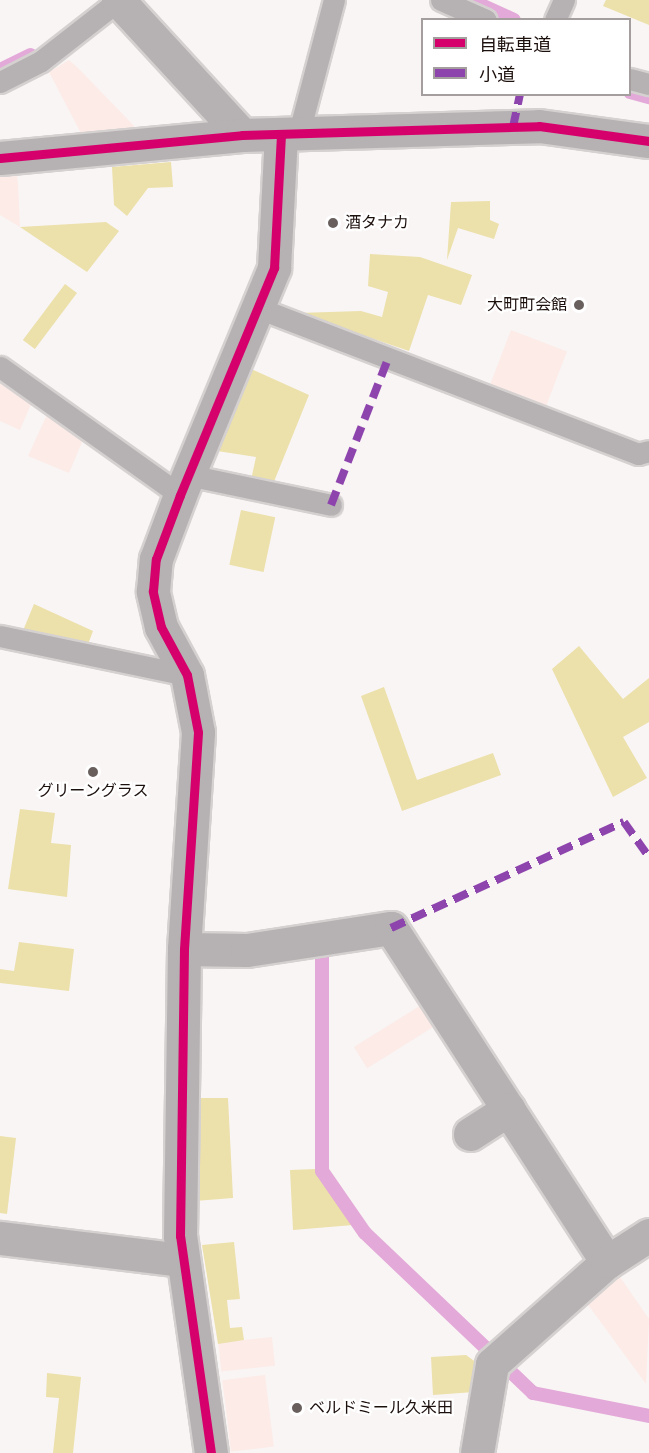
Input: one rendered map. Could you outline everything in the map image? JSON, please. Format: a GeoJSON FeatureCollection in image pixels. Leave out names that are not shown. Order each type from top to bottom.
{"type":"FeatureCollection","features":[{"type":"Feature","properties":{"kind":"street"},"geometry":{"type":"LineString","coordinates":[[119,1],[242,135]]}},
{"type":"Feature","properties":{"kind":"street"},"geometry":{"type":"LineString","coordinates":[[0,158],[242,135],[290,136],[539,126],[649,141]]}},
{"type":"Feature","properties":{"kind":"street"},"geometry":{"type":"LineString","coordinates":[[211,1453],[183,1260],[184,949],[198,732],[187,675],[161,627],[153,591],[156,559],[184,485],[274,268],[290,136]]}},
{"type":"Feature","properties":{"kind":"street"},"geometry":{"type":"LineString","coordinates":[[184,949],[247,950],[392,928],[607,1262]]}},
{"type":"Feature","properties":{"kind":"street"},"geometry":{"type":"LineString","coordinates":[[470,1134],[508,1109]]}},
{"type":"Feature","properties":{"kind":"street"},"geometry":{"type":"LineString","coordinates":[[477,1453],[492,1364],[607,1262],[649,1235]]}},
{"type":"Feature","properties":{"kind":"street"},"geometry":{"type":"LineString","coordinates":[[0,1238],[183,1260]]}},
{"type":"Feature","properties":{"kind":"lane"},"geometry":{"type":"LineString","coordinates":[[290,136],[334,0]]}},
{"type":"Feature","properties":{"kind":"lane"},"geometry":{"type":"LineString","coordinates":[[441,0],[482,18]]}},
{"type":"Feature","properties":{"kind":"lane"},"geometry":{"type":"LineString","coordinates":[[556,18],[564,0]]}},
{"type":"Feature","properties":{"kind":"lane"},"geometry":{"type":"LineString","coordinates":[[0,82],[42,61],[119,1]]}},
{"type":"Feature","properties":{"kind":"lane"},"geometry":{"type":"LineString","coordinates":[[631,79],[649,84]]}},
{"type":"Feature","properties":{"kind":"lane"},"geometry":{"type":"LineString","coordinates":[[258,308],[638,454],[649,451]]}},
{"type":"Feature","properties":{"kind":"lane"},"geometry":{"type":"LineString","coordinates":[[0,367],[184,485],[331,505]]}},
{"type":"Feature","properties":{"kind":"lane"},"geometry":{"type":"LineString","coordinates":[[0,636],[187,675]]}},
{"type":"Feature","properties":{"kind":"shaded area"},"geometry":{"type":"Polygon","coordinates":[[[606,0],[649,0],[649,25],[603,6],[606,0]]]}},
{"type":"Feature","properties":{"kind":"shaded area"},"geometry":{"type":"Polygon","coordinates":[[[69,60],[140,132],[84,139],[49,72],[69,60]]]}},
{"type":"Feature","properties":{"kind":"shaded area"},"geometry":{"type":"Polygon","coordinates":[[[171,162],[173,187],[148,188],[127,216],[114,205],[112,167],[171,162]]]}},
{"type":"Feature","properties":{"kind":"shaded area"},"geometry":{"type":"Polygon","coordinates":[[[17,176],[20,227],[0,215],[0,177],[17,176]]]}},
{"type":"Feature","properties":{"kind":"shaded area"},"geometry":{"type":"Polygon","coordinates":[[[490,201],[490,220],[499,224],[494,239],[458,228],[447,260],[451,202],[490,201]]]}},
{"type":"Feature","properties":{"kind":"shaded area"},"geometry":{"type":"Polygon","coordinates":[[[106,222],[119,231],[87,272],[20,227],[106,222]]]}},
{"type":"Feature","properties":{"kind":"shaded area"},"geometry":{"type":"Polygon","coordinates":[[[370,254],[420,257],[472,275],[461,305],[428,295],[409,351],[298,313],[361,311],[382,317],[388,292],[368,286],[370,254]]]}},
{"type":"Feature","properties":{"kind":"shaded area"},"geometry":{"type":"Polygon","coordinates":[[[65,284],[77,293],[35,349],[23,340],[65,284]]]}},
{"type":"Feature","properties":{"kind":"shaded area"},"geometry":{"type":"Polygon","coordinates":[[[511,330],[567,352],[546,408],[489,386],[511,330]]]}},
{"type":"Feature","properties":{"kind":"shaded area"},"geometry":{"type":"Polygon","coordinates":[[[249,368],[309,395],[273,484],[251,480],[256,457],[211,450],[249,368]]]}},
{"type":"Feature","properties":{"kind":"shaded area"},"geometry":{"type":"Polygon","coordinates":[[[0,377],[34,397],[20,430],[0,421],[0,377]]]}},
{"type":"Feature","properties":{"kind":"shaded area"},"geometry":{"type":"Polygon","coordinates":[[[50,408],[85,435],[69,473],[28,456],[50,408]]]}},
{"type":"Feature","properties":{"kind":"shaded area"},"geometry":{"type":"Polygon","coordinates":[[[241,510],[275,517],[264,572],[229,565],[241,510]]]}},
{"type":"Feature","properties":{"kind":"shaded area"},"geometry":{"type":"Polygon","coordinates":[[[34,604],[93,631],[87,647],[22,633],[34,604]]]}},
{"type":"Feature","properties":{"kind":"shaded area"},"geometry":{"type":"Polygon","coordinates":[[[579,646],[623,699],[649,678],[649,722],[623,737],[647,778],[613,797],[552,669],[579,646]]]}},
{"type":"Feature","properties":{"kind":"shaded area"},"geometry":{"type":"Polygon","coordinates":[[[384,687],[417,780],[493,753],[501,775],[402,811],[361,696],[384,687]]]}},
{"type":"Feature","properties":{"kind":"shaded area"},"geometry":{"type":"Polygon","coordinates":[[[20,809],[55,813],[51,843],[71,845],[67,897],[8,889],[20,809]]]}},
{"type":"Feature","properties":{"kind":"shaded area"},"geometry":{"type":"Polygon","coordinates":[[[19,942],[74,949],[69,991],[0,983],[0,969],[14,971],[19,942]]]}},
{"type":"Feature","properties":{"kind":"shaded area"},"geometry":{"type":"Polygon","coordinates":[[[426,1002],[439,1023],[367,1068],[354,1047],[426,1002]]]}},
{"type":"Feature","properties":{"kind":"shaded area"},"geometry":{"type":"Polygon","coordinates":[[[197,1098],[228,1098],[233,1198],[195,1201],[197,1098]]]}},
{"type":"Feature","properties":{"kind":"shaded area"},"geometry":{"type":"Polygon","coordinates":[[[0,1136],[16,1138],[7,1214],[0,1213],[0,1136]]]}},
{"type":"Feature","properties":{"kind":"shaded area"},"geometry":{"type":"Polygon","coordinates":[[[316,1169],[353,1225],[293,1230],[290,1170],[316,1169]]]}},
{"type":"Feature","properties":{"kind":"shaded area"},"geometry":{"type":"Polygon","coordinates":[[[234,1242],[240,1299],[227,1300],[230,1328],[242,1327],[244,1340],[218,1344],[202,1245],[234,1242]]]}},
{"type":"Feature","properties":{"kind":"shaded area"},"geometry":{"type":"Polygon","coordinates":[[[618,1274],[649,1319],[646,1384],[586,1302],[618,1274]]]}},
{"type":"Feature","properties":{"kind":"shaded area"},"geometry":{"type":"Polygon","coordinates":[[[272,1337],[275,1366],[221,1371],[218,1343],[272,1337]]]}},
{"type":"Feature","properties":{"kind":"shaded area"},"geometry":{"type":"Polygon","coordinates":[[[466,1355],[477,1363],[474,1392],[433,1395],[431,1357],[466,1355]]]}},
{"type":"Feature","properties":{"kind":"shaded area"},"geometry":{"type":"Polygon","coordinates":[[[47,1373],[81,1377],[73,1453],[53,1453],[59,1398],[46,1397],[47,1373]]]}},
{"type":"Feature","properties":{"kind":"shaded area"},"geometry":{"type":"Polygon","coordinates":[[[265,1375],[274,1446],[231,1452],[222,1380],[265,1375]]]}},
{"type":"Feature","properties":{"kind":"waterway"},"geometry":{"type":"LineString","coordinates":[[470,0],[510,18]]}},
{"type":"Feature","properties":{"kind":"waterway"},"geometry":{"type":"LineString","coordinates":[[0,70],[31,55]]}},
{"type":"Feature","properties":{"kind":"waterway"},"geometry":{"type":"LineString","coordinates":[[631,92],[649,97]]}},
{"type":"Feature","properties":{"kind":"waterway"},"geometry":{"type":"LineString","coordinates":[[322,945],[322,1171],[365,1233],[533,1393],[649,1416]]}},
{"type":"Feature","properties":{"kind":"marked path"},"geometry":{"type":"LineString","coordinates":[[513,127],[520,96]]}},
{"type":"Feature","properties":{"kind":"marked path"},"geometry":{"type":"LineString","coordinates":[[331,505],[388,359]]}},
{"type":"Feature","properties":{"kind":"marked path"},"geometry":{"type":"LineString","coordinates":[[391,928],[624,822],[649,857]]}},
{"type":"Feature","properties":{"kind":"cycle path"},"geometry":{"type":"LineString","coordinates":[[0,158],[242,135],[539,126],[649,141]]}},
{"type":"Feature","properties":{"kind":"cycle path"},"geometry":{"type":"LineString","coordinates":[[211,1453],[180,1236],[184,949],[198,732],[187,675],[161,627],[153,591],[156,559],[180,495],[274,268],[281,136]]}},
{"type":"Feature","properties":{"kind":"place","name":"酒タナカ"},"geometry":{"type":"Point","coordinates":[333,223]}},
{"type":"Feature","properties":{"kind":"place","name":"大町町会館"},"geometry":{"type":"Point","coordinates":[579,305]}},
{"type":"Feature","properties":{"kind":"place","name":"グリーングラス"},"geometry":{"type":"Point","coordinates":[93,772]}},
{"type":"Feature","properties":{"kind":"place","name":"ベルドミール久米田"},"geometry":{"type":"Point","coordinates":[297,1408]}}]}
